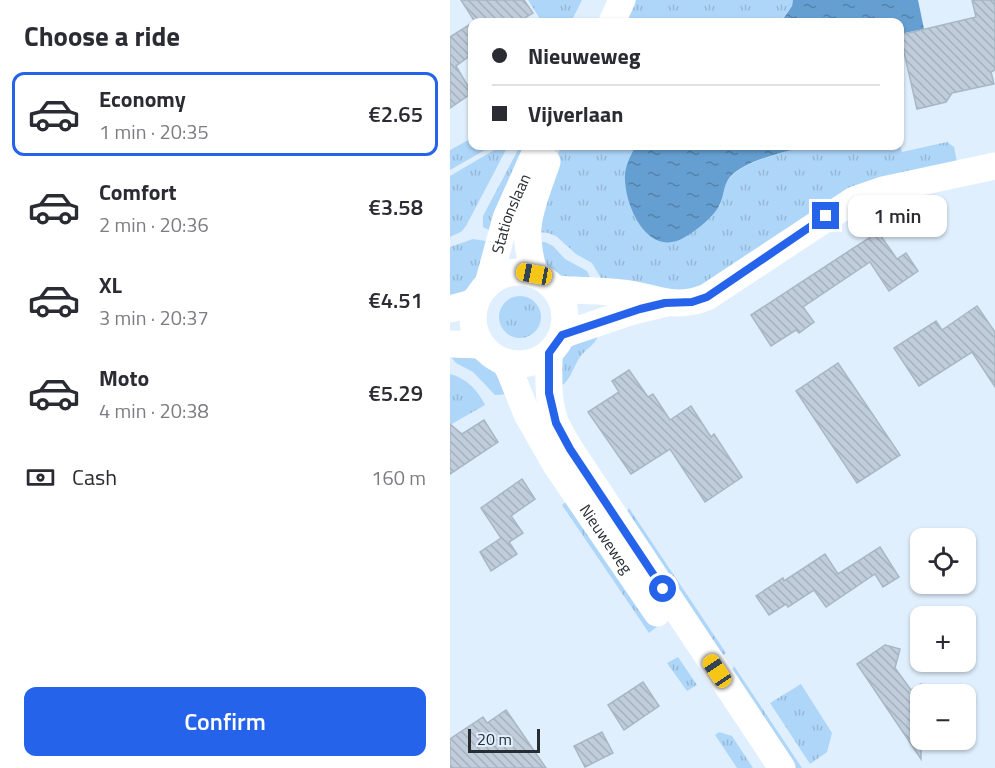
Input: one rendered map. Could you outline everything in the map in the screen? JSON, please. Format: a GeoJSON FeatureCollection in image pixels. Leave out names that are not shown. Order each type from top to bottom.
{"type":"FeatureCollection","features":[{"type":"Feature","properties":{"kind":"street"},"geometry":{"type":"LineString","coordinates":[[614,18],[622,0]]}},
{"type":"Feature","properties":{"kind":"street","name":"Stationslaan"},"geometry":{"type":"LineString","coordinates":[[482,293],[506,218],[537,150]]}},
{"type":"Feature","properties":{"kind":"street","name":"Stationslaan"},"geometry":{"type":"LineString","coordinates":[[544,282],[528,244],[528,228],[530,214],[551,150]]}},
{"type":"Feature","properties":{"kind":"street"},"geometry":{"type":"LineString","coordinates":[[482,293],[473,317],[475,331],[481,345],[506,363],[529,363],[556,344],[630,312],[665,303],[692,302],[707,297],[854,200],[883,190],[995,166]]}},
{"type":"Feature","properties":{"kind":"street"},"geometry":{"type":"LineString","coordinates":[[450,309],[482,293],[498,277],[521,272],[544,282],[629,294],[665,303]]}},
{"type":"Feature","properties":{"kind":"street"},"geometry":{"type":"LineString","coordinates":[[544,282],[561,299],[565,311],[565,323],[556,344]]}},
{"type":"Feature","properties":{"kind":"street"},"geometry":{"type":"LineString","coordinates":[[450,344],[481,345]]}},
{"type":"Feature","properties":{"kind":"street","name":"Nieuweweg"},"geometry":{"type":"LineString","coordinates":[[556,344],[549,393],[556,423],[570,449],[782,768]]}},
{"type":"Feature","properties":{"kind":"street","name":"Nieuweweg"},"geometry":{"type":"LineString","coordinates":[[506,363],[527,414],[556,465],[759,768]]}},
{"type":"Feature","properties":{"kind":"green space"},"geometry":{"type":"Polygon","coordinates":[[[528,0],[582,0],[573,18],[539,18],[528,0]]]}},
{"type":"Feature","properties":{"kind":"green space"},"geometry":{"type":"Polygon","coordinates":[[[636,0],[793,0],[792,6],[783,18],[626,18],[636,0]]]}},
{"type":"Feature","properties":{"kind":"green space"},"geometry":{"type":"Polygon","coordinates":[[[468,140],[468,150],[485,150],[450,170],[450,150],[468,140]]]}},
{"type":"Feature","properties":{"kind":"green space"},"geometry":{"type":"Polygon","coordinates":[[[947,142],[954,147],[957,162],[687,291],[602,280],[592,263],[576,254],[556,236],[538,232],[545,192],[560,150],[634,150],[638,222],[654,239],[720,206],[725,185],[729,179],[753,162],[791,150],[901,150],[902,152],[947,142]]]}},
{"type":"Feature","properties":{"kind":"green space"},"geometry":{"type":"Polygon","coordinates":[[[494,150],[506,150],[466,226],[461,232],[450,237],[450,176],[494,150]]]}},
{"type":"Feature","properties":{"kind":"green space"},"geometry":{"type":"Polygon","coordinates":[[[518,150],[526,150],[489,230],[483,227],[483,216],[518,150]]]}},
{"type":"Feature","properties":{"kind":"green space"},"geometry":{"type":"Polygon","coordinates":[[[473,239],[492,242],[473,282],[467,289],[450,300],[450,247],[473,239]]]}},
{"type":"Feature","properties":{"kind":"green space"},"geometry":{"type":"Polygon","coordinates":[[[540,242],[553,246],[565,259],[587,271],[592,282],[565,277],[553,271],[544,259],[540,242]]]}},
{"type":"Feature","properties":{"kind":"green space"},"geometry":{"type":"Polygon","coordinates":[[[520,296],[528,297],[535,302],[540,309],[540,325],[535,332],[528,337],[520,338],[512,337],[505,332],[500,325],[499,317],[500,309],[505,302],[512,297],[520,296]]]}},
{"type":"Feature","properties":{"kind":"green space"},"geometry":{"type":"Polygon","coordinates":[[[598,335],[561,386],[561,364],[567,351],[572,346],[598,335]]]}},
{"type":"Feature","properties":{"kind":"green space"},"geometry":{"type":"Polygon","coordinates":[[[451,357],[478,357],[495,373],[510,394],[495,395],[473,372],[456,363],[451,357]]]}},
{"type":"Feature","properties":{"kind":"green space"},"geometry":{"type":"Polygon","coordinates":[[[450,374],[471,385],[485,405],[450,425],[450,374]]]}},
{"type":"Feature","properties":{"kind":"green space"},"geometry":{"type":"Polygon","coordinates":[[[572,497],[658,626],[649,633],[562,505],[572,497]]]}},
{"type":"Feature","properties":{"kind":"green space"},"geometry":{"type":"Polygon","coordinates":[[[629,508],[726,653],[717,659],[623,518],[629,508]]]}},
{"type":"Feature","properties":{"kind":"green space"},"geometry":{"type":"Polygon","coordinates":[[[678,657],[697,685],[687,691],[667,663],[678,657]]]}},
{"type":"Feature","properties":{"kind":"green space"},"geometry":{"type":"Polygon","coordinates":[[[734,666],[802,768],[789,768],[729,677],[734,666]]]}},
{"type":"Feature","properties":{"kind":"green space"},"geometry":{"type":"Polygon","coordinates":[[[801,684],[832,733],[827,752],[810,764],[770,703],[801,684]]]}},
{"type":"Feature","properties":{"kind":"green space"},"geometry":{"type":"Polygon","coordinates":[[[719,732],[732,736],[753,768],[737,768],[715,735],[719,732]]]}},
{"type":"Feature","properties":{"kind":"water"},"geometry":{"type":"Polygon","coordinates":[[[793,0],[918,0],[924,29],[904,33],[904,18],[784,18],[792,6],[793,0]]]}},
{"type":"Feature","properties":{"kind":"water"},"geometry":{"type":"Polygon","coordinates":[[[634,150],[791,150],[766,157],[737,171],[728,180],[721,202],[713,215],[685,237],[672,242],[661,241],[650,236],[635,217],[626,192],[625,171],[634,150]]]}},
{"type":"Feature","properties":{"kind":"building"},"geometry":{"type":"Polygon","coordinates":[[[461,0],[524,0],[533,13],[525,18],[472,18],[461,0]]]}},
{"type":"Feature","properties":{"kind":"building"},"geometry":{"type":"Polygon","coordinates":[[[972,0],[995,0],[995,70],[991,72],[994,84],[952,93],[946,102],[917,109],[904,52],[904,34],[976,17],[972,0]]]}},
{"type":"Feature","properties":{"kind":"building"},"geometry":{"type":"Polygon","coordinates":[[[468,26],[468,57],[456,66],[468,86],[468,96],[450,108],[450,37],[468,26]]]}},
{"type":"Feature","properties":{"kind":"building"},"geometry":{"type":"Polygon","coordinates":[[[878,232],[897,259],[906,253],[918,271],[889,291],[870,262],[803,307],[814,322],[799,333],[796,330],[771,346],[751,315],[878,232]]]}},
{"type":"Feature","properties":{"kind":"building"},"geometry":{"type":"Polygon","coordinates":[[[977,306],[995,332],[995,387],[972,352],[919,386],[894,348],[936,321],[942,330],[977,306]]]}},
{"type":"Feature","properties":{"kind":"building"},"geometry":{"type":"Polygon","coordinates":[[[838,363],[900,455],[857,483],[796,391],[838,363]]]}},
{"type":"Feature","properties":{"kind":"building"},"geometry":{"type":"Polygon","coordinates":[[[629,370],[648,397],[653,394],[670,420],[691,406],[711,437],[714,434],[742,477],[705,502],[670,449],[631,474],[588,412],[619,392],[612,381],[629,370]]]}},
{"type":"Feature","properties":{"kind":"building"},"geometry":{"type":"Polygon","coordinates":[[[484,420],[498,442],[450,474],[450,424],[462,434],[484,420]]]}},
{"type":"Feature","properties":{"kind":"building"},"geometry":{"type":"Polygon","coordinates":[[[522,479],[535,499],[511,516],[523,533],[509,542],[517,554],[491,571],[480,552],[501,538],[481,508],[522,479]]]}},
{"type":"Feature","properties":{"kind":"building"},"geometry":{"type":"Polygon","coordinates":[[[880,547],[899,577],[883,587],[875,574],[826,607],[814,590],[788,607],[786,604],[769,615],[756,596],[825,554],[838,574],[880,547]]]}},
{"type":"Feature","properties":{"kind":"building"},"geometry":{"type":"Polygon","coordinates":[[[885,645],[900,649],[895,668],[910,689],[910,743],[857,664],[885,645]]]}},
{"type":"Feature","properties":{"kind":"building"},"geometry":{"type":"Polygon","coordinates":[[[643,682],[659,706],[624,730],[608,705],[643,682]]]}},
{"type":"Feature","properties":{"kind":"building"},"geometry":{"type":"Polygon","coordinates":[[[506,710],[546,768],[450,768],[450,739],[483,717],[487,723],[506,710]]]}},
{"type":"Feature","properties":{"kind":"building"},"geometry":{"type":"Polygon","coordinates":[[[602,732],[613,753],[585,767],[574,746],[602,732]]]}},
{"type":"Feature","properties":{"kind":"building"},"geometry":{"type":"Polygon","coordinates":[[[915,750],[921,750],[921,759],[915,750]]]}},
{"type":"Feature","properties":{"kind":"route"},"geometry":{"type":"LineString","coordinates":[[663,589],[570,449],[556,423],[549,393],[549,353],[557,345],[562,335],[640,309],[665,303],[692,302],[707,297],[826,216]]}}]}
